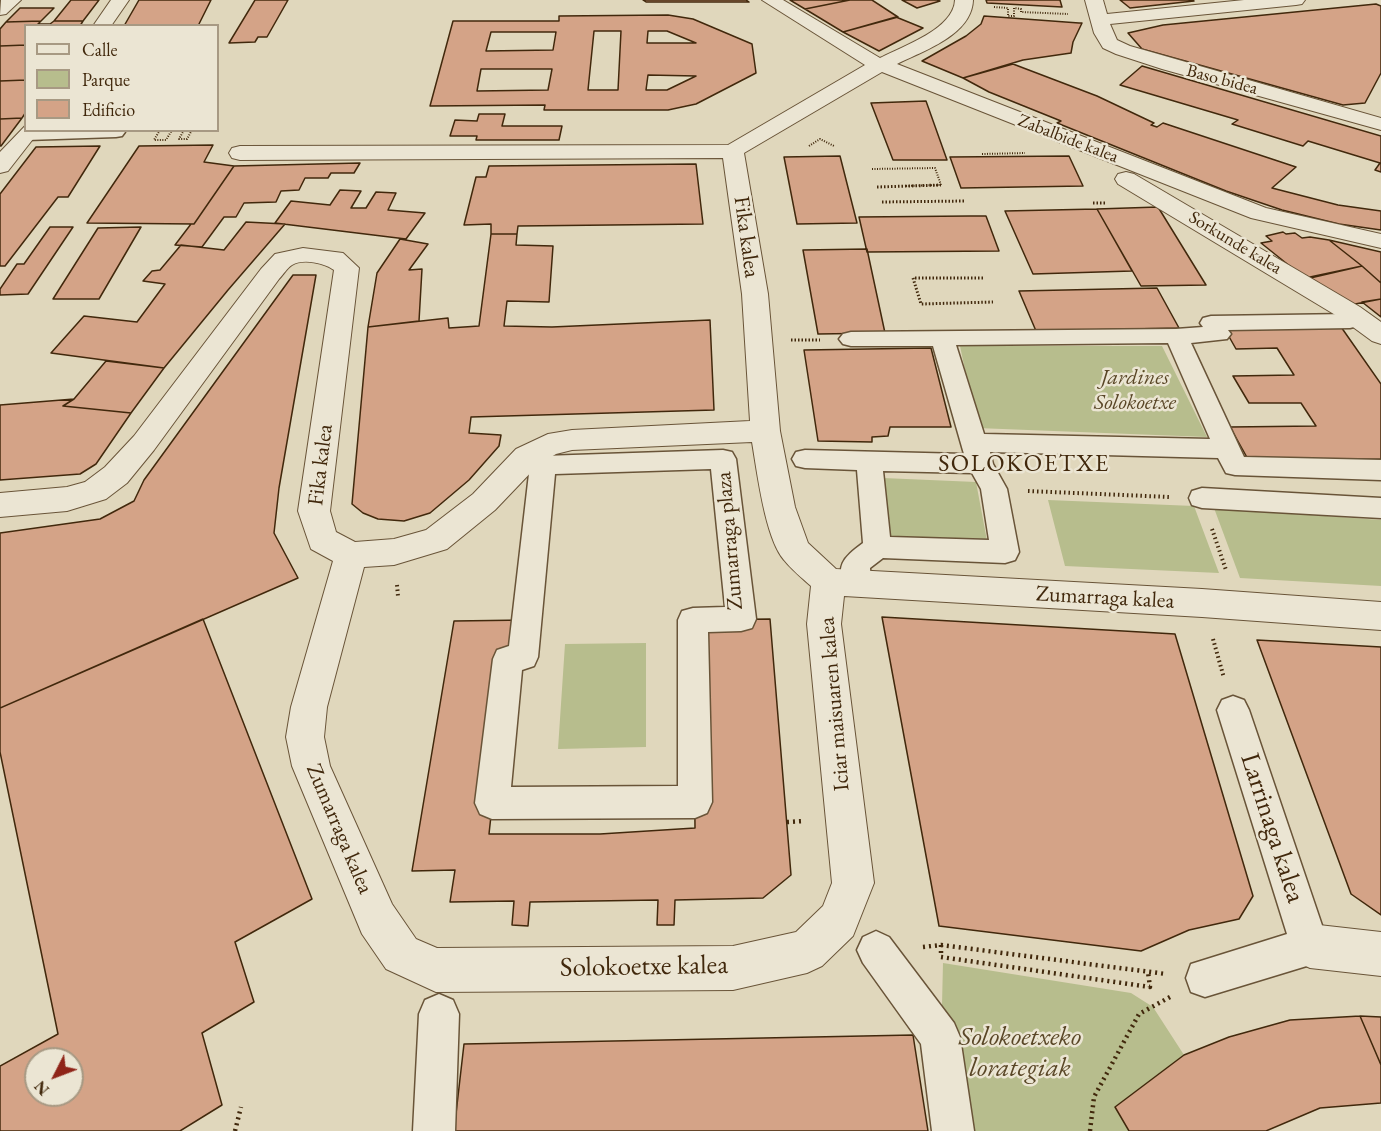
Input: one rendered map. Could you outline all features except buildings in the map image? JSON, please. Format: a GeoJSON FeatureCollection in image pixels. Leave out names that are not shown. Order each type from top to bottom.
{"type":"FeatureCollection","features":[{"type":"Feature","properties":{"kind":"street"},"geometry":{"type":"LineString","coordinates":[[0,10],[12,0]]}},
{"type":"Feature","properties":{"kind":"street"},"geometry":{"type":"LineString","coordinates":[[103,24],[120,0]]}},
{"type":"Feature","properties":{"kind":"street","name":"Zabalbide kalea"},"geometry":{"type":"LineString","coordinates":[[771,0],[864,58],[1091,149],[1259,213],[1381,241]]}},
{"type":"Feature","properties":{"kind":"street"},"geometry":{"type":"LineString","coordinates":[[227,152],[733,152],[740,145],[944,32],[958,21],[965,5],[964,0]]}},
{"type":"Feature","properties":{"kind":"street","name":"Baso bidea"},"geometry":{"type":"LineString","coordinates":[[1094,0],[1100,27],[1110,44],[1122,50],[1381,123]]}},
{"type":"Feature","properties":{"kind":"street"},"geometry":{"type":"LineString","coordinates":[[1098,20],[1296,0]]}},
{"type":"Feature","properties":{"kind":"street"},"geometry":{"type":"LineString","coordinates":[[0,166],[28,133],[116,132]]}},
{"type":"Feature","properties":{"kind":"street","name":"Sorkunde kalea"},"geometry":{"type":"LineString","coordinates":[[1091,149],[1113,170],[1129,181],[1351,313],[1381,335]]}},
{"type":"Feature","properties":{"kind":"street","name":"Fika kalea"},"geometry":{"type":"LineString","coordinates":[[733,152],[754,294],[765,431]]}},
{"type":"Feature","properties":{"kind":"street","name":"Fika kalea"},"geometry":{"type":"LineString","coordinates":[[0,505],[67,499],[95,491],[116,475],[144,443],[270,274],[284,259],[303,255],[334,258],[347,268],[314,511],[322,540],[351,555]]}},
{"type":"Feature","properties":{"kind":"street"},"geometry":{"type":"LineString","coordinates":[[851,339],[1176,336],[1220,334],[1211,323],[1350,321]]}},
{"type":"Feature","properties":{"kind":"street"},"geometry":{"type":"LineString","coordinates":[[1176,336],[1235,466],[1381,470]]}},
{"type":"Feature","properties":{"kind":"street"},"geometry":{"type":"LineString","coordinates":[[351,555],[394,552],[436,540],[484,502],[527,457],[549,445],[572,440],[765,431],[779,507],[794,550],[842,582],[855,564],[877,547],[1005,552],[994,489],[977,453],[942,338]]}},
{"type":"Feature","properties":{"kind":"street"},"geometry":{"type":"LineString","coordinates":[[806,459],[869,460],[977,453],[1227,449]]}},
{"type":"Feature","properties":{"kind":"street","name":"Zumarraga plaza"},"geometry":{"type":"LineString","coordinates":[[723,459],[741,619],[693,620],[695,802],[492,803],[508,658],[523,657],[543,465],[723,459]]}},
{"type":"Feature","properties":{"kind":"street"},"geometry":{"type":"LineString","coordinates":[[869,460],[877,547]]}},
{"type":"Feature","properties":{"kind":"street"},"geometry":{"type":"LineString","coordinates":[[1268,468],[1274,487],[1381,490]]}},
{"type":"Feature","properties":{"kind":"street"},"geometry":{"type":"LineString","coordinates":[[1202,498],[1381,508]]}},
{"type":"Feature","properties":{"kind":"street","name":"Zumarraga kalea"},"geometry":{"type":"LineString","coordinates":[[351,555],[309,707],[304,737],[311,766],[376,919],[401,954],[436,970]]}},
{"type":"Feature","properties":{"kind":"street","name":"Zumarraga kalea"},"geometry":{"type":"LineString","coordinates":[[842,582],[1381,616]]}},
{"type":"Feature","properties":{"kind":"street","name":"Iciar maisuaren kalea"},"geometry":{"type":"LineString","coordinates":[[838,921],[853,883],[824,624],[842,582]]}},
{"type":"Feature","properties":{"kind":"street","name":"Larrinaga kalea"},"geometry":{"type":"LineString","coordinates":[[1233,710],[1310,946]]}},
{"type":"Feature","properties":{"kind":"street","name":"Solokoetxe kalea"},"geometry":{"type":"LineString","coordinates":[[436,970],[733,968],[807,951],[838,921]]}},
{"type":"Feature","properties":{"kind":"street"},"geometry":{"type":"LineString","coordinates":[[1205,978],[1310,946],[1381,954]]}},
{"type":"Feature","properties":{"kind":"street"},"geometry":{"type":"LineString","coordinates":[[876,950],[940,1036],[953,1131]]}},
{"type":"Feature","properties":{"kind":"street"},"geometry":{"type":"LineString","coordinates":[[434,1131],[439,1014]]}},
{"type":"Feature","properties":{"kind":"path"},"geometry":{"type":"LineString","coordinates":[[1003,7],[1008,8],[1008,16],[1014,16],[1014,8],[1021,9],[1021,12],[1071,14],[1069,6]]}},
{"type":"Feature","properties":{"kind":"path"},"geometry":{"type":"LineString","coordinates":[[159,132],[154,140],[166,140],[171,132]]}},
{"type":"Feature","properties":{"kind":"path"},"geometry":{"type":"LineString","coordinates":[[183,132],[178,139],[187,139],[191,132]]}},
{"type":"Feature","properties":{"kind":"path"},"geometry":{"type":"LineString","coordinates":[[809,146],[820,140],[834,146]]}},
{"type":"Feature","properties":{"kind":"path"},"geometry":{"type":"LineString","coordinates":[[872,169],[935,168],[941,185],[877,187]]}},
{"type":"Feature","properties":{"kind":"path"},"geometry":{"type":"LineString","coordinates":[[882,202],[966,201]]}},
{"type":"Feature","properties":{"kind":"path"},"geometry":{"type":"LineString","coordinates":[[983,278],[913,278],[921,304],[993,302]]}},
{"type":"Feature","properties":{"kind":"path"},"geometry":{"type":"LineString","coordinates":[[781,340],[823,340]]}},
{"type":"Feature","properties":{"kind":"path"},"geometry":{"type":"LineString","coordinates":[[1021,490],[1202,498],[1226,573]]}},
{"type":"Feature","properties":{"kind":"path"},"geometry":{"type":"LineString","coordinates":[[1213,636],[1233,710]]}},
{"type":"Feature","properties":{"kind":"path"},"geometry":{"type":"LineString","coordinates":[[787,822],[811,821]]}},
{"type":"Feature","properties":{"kind":"path"},"geometry":{"type":"LineString","coordinates":[[941,945],[1148,972],[1150,987],[941,957],[941,945]]}},
{"type":"Feature","properties":{"kind":"path"},"geometry":{"type":"LineString","coordinates":[[1090,1131],[1094,1097],[1139,1014],[1205,978]]}},
{"type":"Feature","properties":{"kind":"path"},"geometry":{"type":"LineString","coordinates":[[235,1131],[242,1107]]}},
{"type":"Feature","properties":{"kind":"green space","name":"Jardines Solokoetxe"},"geometry":{"type":"Polygon","coordinates":[[[960,346],[1162,346],[1207,437],[977,428],[960,346]]]}},
{"type":"Feature","properties":{"kind":"green space"},"geometry":{"type":"Polygon","coordinates":[[[883,478],[976,482],[988,546],[889,541],[883,478]]]}},
{"type":"Feature","properties":{"kind":"green space"},"geometry":{"type":"Polygon","coordinates":[[[1048,500],[1194,506],[1219,573],[1065,566],[1048,500]]]}},
{"type":"Feature","properties":{"kind":"green space"},"geometry":{"type":"Polygon","coordinates":[[[1214,508],[1381,520],[1381,586],[1240,578],[1214,508]]]}},
{"type":"Feature","properties":{"kind":"green space"},"geometry":{"type":"Polygon","coordinates":[[[646,643],[646,747],[558,749],[565,644],[646,643]]]}},
{"type":"Feature","properties":{"kind":"green space","name":"Solokoetxeko lorategiak"},"geometry":{"type":"Polygon","coordinates":[[[943,963],[1131,993],[1153,1007],[1184,1055],[1115,1107],[1129,1131],[939,1131],[943,963]]]}},
{"type":"Feature","properties":{"kind":"district","name":"SOLOKOETXE"},"geometry":{"type":"Point","coordinates":[1024,464]}}]}
